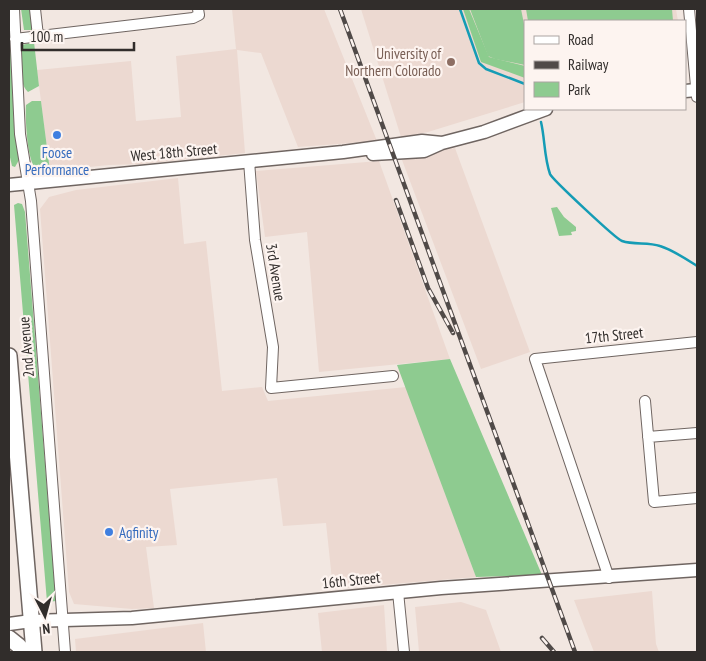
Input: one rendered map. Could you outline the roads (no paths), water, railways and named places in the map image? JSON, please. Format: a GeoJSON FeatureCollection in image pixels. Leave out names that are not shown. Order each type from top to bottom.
{"type":"FeatureCollection","features":[{"type":"Feature","properties":{"kind":"highway"},"geometry":{"type":"LineString","coordinates":[[9,356],[34,652]]}},
{"type":"Feature","properties":{"kind":"highway"},"geometry":{"type":"LineString","coordinates":[[9,638],[22,652]]}},
{"type":"Feature","properties":{"kind":"main road","name":"West 18th Street"},"geometry":{"type":"LineString","coordinates":[[9,185],[343,152],[367,154],[424,151],[442,143],[484,132],[543,110]]}},
{"type":"Feature","properties":{"kind":"main road","name":"16th Street"},"geometry":{"type":"LineString","coordinates":[[9,624],[62,619],[142,617],[398,592],[610,578],[697,570]]}},
{"type":"Feature","properties":{"kind":"street","name":"2nd Avenue"},"geometry":{"type":"LineString","coordinates":[[14,9],[20,134],[28,182],[65,652]]}},
{"type":"Feature","properties":{"kind":"street"},"geometry":{"type":"LineString","coordinates":[[35,9],[38,36]]}},
{"type":"Feature","properties":{"kind":"street"},"geometry":{"type":"LineString","coordinates":[[15,38],[194,18],[199,16],[198,9]]}},
{"type":"Feature","properties":{"kind":"street"},"geometry":{"type":"LineString","coordinates":[[689,9],[697,97]]}},
{"type":"Feature","properties":{"kind":"street","name":"3rd Avenue"},"geometry":{"type":"LineString","coordinates":[[249,161],[255,240],[273,347],[271,388],[393,376]]}},
{"type":"Feature","properties":{"kind":"street","name":"17th Street"},"geometry":{"type":"LineString","coordinates":[[610,578],[535,358],[697,342]]}},
{"type":"Feature","properties":{"kind":"street"},"geometry":{"type":"LineString","coordinates":[[645,401],[654,502],[697,498]]}},
{"type":"Feature","properties":{"kind":"street"},"geometry":{"type":"LineString","coordinates":[[648,437],[697,433]]}},
{"type":"Feature","properties":{"kind":"street"},"geometry":{"type":"LineString","coordinates":[[398,592],[404,652]]}},
{"type":"Feature","properties":{"kind":"waterway"},"geometry":{"type":"LineString","coordinates":[[460,9],[479,63],[486,69],[524,84]]}},
{"type":"Feature","properties":{"kind":"waterway"},"geometry":{"type":"LineString","coordinates":[[541,122],[550,174],[584,209],[622,241],[660,246],[675,252],[697,266]]}},
{"type":"Feature","properties":{"kind":"railway"},"geometry":{"type":"LineString","coordinates":[[340,9],[575,652]]}},
{"type":"Feature","properties":{"kind":"railway"},"geometry":{"type":"LineString","coordinates":[[396,200],[428,288],[453,333]]}},
{"type":"Feature","properties":{"kind":"railway"},"geometry":{"type":"LineString","coordinates":[[542,638],[554,652]]}},
{"type":"Feature","properties":{"kind":"place","name":"University of Northern Colorado"},"geometry":{"type":"Point","coordinates":[451,62]}},
{"type":"Feature","properties":{"kind":"place","name":"Foose Performance"},"geometry":{"type":"Point","coordinates":[57,135]}},
{"type":"Feature","properties":{"kind":"place","name":"Agfinity"},"geometry":{"type":"Point","coordinates":[109,532]}}]}
